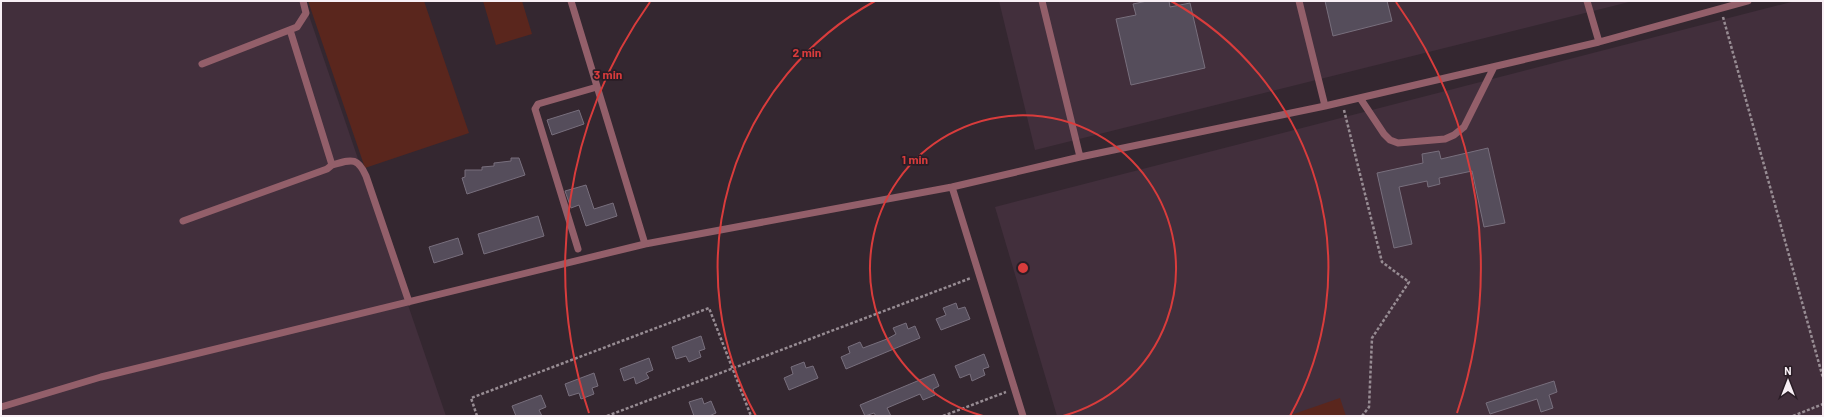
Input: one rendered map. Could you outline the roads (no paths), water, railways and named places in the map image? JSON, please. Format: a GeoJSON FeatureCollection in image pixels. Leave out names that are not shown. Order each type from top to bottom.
{"type":"FeatureCollection","features":[{"type":"Feature","properties":{"kind":"lane"},"geometry":{"type":"LineString","coordinates":[[202,64],[297,27],[306,13],[303,1]]}},
{"type":"Feature","properties":{"kind":"lane"},"geometry":{"type":"LineString","coordinates":[[571,1],[644,244]]}},
{"type":"Feature","properties":{"kind":"lane"},"geometry":{"type":"LineString","coordinates":[[1042,1],[1080,157]]}},
{"type":"Feature","properties":{"kind":"lane"},"geometry":{"type":"LineString","coordinates":[[1298,1],[1325,106]]}},
{"type":"Feature","properties":{"kind":"lane"},"geometry":{"type":"LineString","coordinates":[[1587,1],[1599,42]]}},
{"type":"Feature","properties":{"kind":"lane"},"geometry":{"type":"LineString","coordinates":[[1,407],[101,377],[644,244],[952,187],[1080,157],[1325,106],[1599,42],[1748,1]]}},
{"type":"Feature","properties":{"kind":"lane"},"geometry":{"type":"LineString","coordinates":[[290,30],[332,165]]}},
{"type":"Feature","properties":{"kind":"lane"},"geometry":{"type":"LineString","coordinates":[[1360,98],[1384,134],[1390,140],[1398,143],[1445,139],[1454,135],[1464,127],[1494,67]]}},
{"type":"Feature","properties":{"kind":"lane"},"geometry":{"type":"LineString","coordinates":[[578,249],[536,109],[538,104],[597,87]]}},
{"type":"Feature","properties":{"kind":"lane"},"geometry":{"type":"LineString","coordinates":[[183,221],[327,169],[332,165],[356,161],[361,165],[366,176],[409,302]]}},
{"type":"Feature","properties":{"kind":"lane"},"geometry":{"type":"LineString","coordinates":[[952,187],[1023,416]]}}]}
